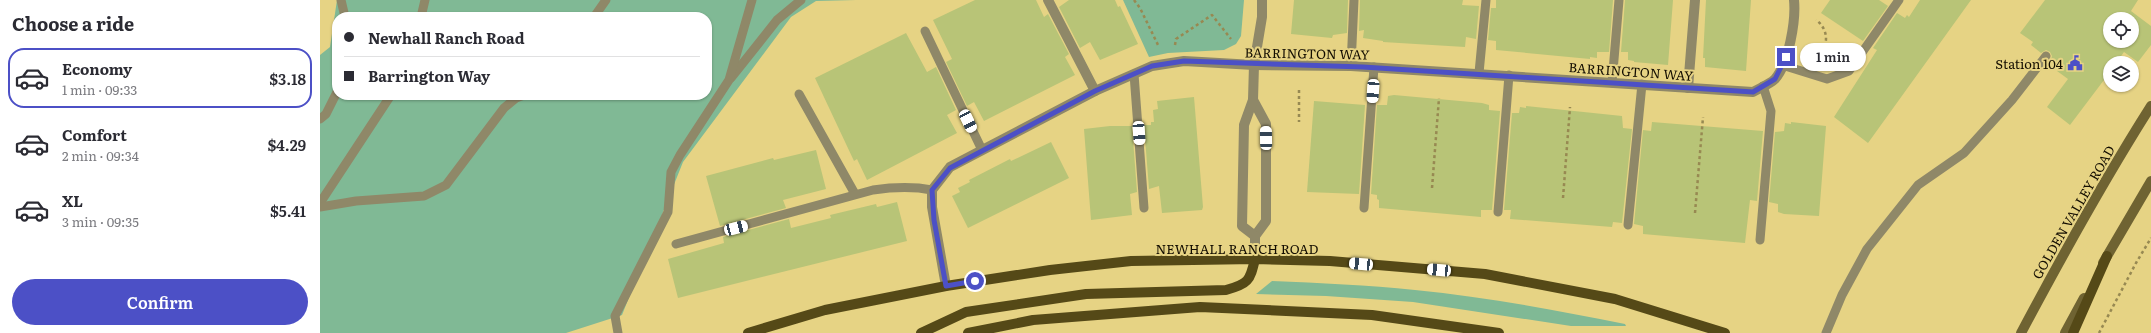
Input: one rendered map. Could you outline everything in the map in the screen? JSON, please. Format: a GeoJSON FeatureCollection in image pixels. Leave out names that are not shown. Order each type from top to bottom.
{"type":"FeatureCollection","features":[{"type":"Feature","properties":{"kind":"main road","name":"GOLDEN VALLEY ROAD"},"geometry":{"type":"LineString","coordinates":[[2021,333],[2113,165],[2151,106]]}},
{"type":"Feature","properties":{"kind":"main road"},"geometry":{"type":"LineString","coordinates":[[2065,333],[2151,181]]}},
{"type":"Feature","properties":{"kind":"main road"},"geometry":{"type":"LineString","coordinates":[[2073,333],[2108,256]]}},
{"type":"Feature","properties":{"kind":"main road"},"geometry":{"type":"LineString","coordinates":[[921,333],[966,312],[1086,294],[1226,290],[1242,286],[1251,274],[1255,258]]}},
{"type":"Feature","properties":{"kind":"main road","name":"NEWHALL RANCH ROAD"},"geometry":{"type":"LineString","coordinates":[[748,333],[825,310],[946,286],[1050,270],[1131,261],[1255,258],[1330,261],[1485,274],[1615,299],[1726,333]]}},
{"type":"Feature","properties":{"kind":"main road"},"geometry":{"type":"LineString","coordinates":[[968,333],[1033,320],[1200,308],[1372,314],[1499,333]]}},
{"type":"Feature","properties":{"kind":"street"},"geometry":{"type":"LineString","coordinates":[[1048,0],[1095,91]]}},
{"type":"Feature","properties":{"kind":"street"},"geometry":{"type":"LineString","coordinates":[[1255,236],[1242,226],[1244,125],[1253,100],[1254,65],[1262,16],[1262,0]]}},
{"type":"Feature","properties":{"kind":"street"},"geometry":{"type":"LineString","coordinates":[[1688,88],[1695,0]]}},
{"type":"Feature","properties":{"kind":"street","name":"BARRINGTON WAY"},"geometry":{"type":"LineString","coordinates":[[932,190],[950,168],[1095,91],[1152,66],[1184,61],[1254,65],[1374,67],[1753,92],[1775,79],[1790,49],[1795,11],[1794,0]]}},
{"type":"Feature","properties":{"kind":"street"},"geometry":{"type":"LineString","coordinates":[[1253,100],[1266,124],[1266,221],[1255,236],[1255,258]]}},
{"type":"Feature","properties":{"kind":"street"},"geometry":{"type":"LineString","coordinates":[[932,190],[934,220],[946,286]]}},
{"type":"Feature","properties":{"kind":"lane"},"geometry":{"type":"LineString","coordinates":[[341,0],[344,12]]}},
{"type":"Feature","properties":{"kind":"lane"},"geometry":{"type":"LineString","coordinates":[[422,12],[425,0]]}},
{"type":"Feature","properties":{"kind":"lane"},"geometry":{"type":"LineString","coordinates":[[598,12],[606,0]]}},
{"type":"Feature","properties":{"kind":"lane"},"geometry":{"type":"LineString","coordinates":[[729,80],[752,0]]}},
{"type":"Feature","properties":{"kind":"lane"},"geometry":{"type":"LineString","coordinates":[[618,333],[615,316],[668,212],[671,172],[680,155],[729,80],[777,20],[801,0]]}},
{"type":"Feature","properties":{"kind":"lane"},"geometry":{"type":"LineString","coordinates":[[1351,66],[1354,0]]}},
{"type":"Feature","properties":{"kind":"lane"},"geometry":{"type":"LineString","coordinates":[[1479,74],[1486,0]]}},
{"type":"Feature","properties":{"kind":"lane"},"geometry":{"type":"LineString","coordinates":[[1612,82],[1619,0]]}},
{"type":"Feature","properties":{"kind":"lane"},"geometry":{"type":"LineString","coordinates":[[1782,65],[1827,79],[1849,71],[1899,0]]}},
{"type":"Feature","properties":{"kind":"lane"},"geometry":{"type":"LineString","coordinates":[[925,31],[982,150]]}},
{"type":"Feature","properties":{"kind":"lane"},"geometry":{"type":"LineString","coordinates":[[1826,333],[1842,295],[1872,243],[1918,185],[1964,153],[2012,100],[2046,56]]}},
{"type":"Feature","properties":{"kind":"lane"},"geometry":{"type":"LineString","coordinates":[[1364,208],[1374,67]]}},
{"type":"Feature","properties":{"kind":"lane"},"geometry":{"type":"LineString","coordinates":[[1134,74],[1144,208]]}},
{"type":"Feature","properties":{"kind":"lane"},"geometry":{"type":"LineString","coordinates":[[1498,212],[1509,75]]}},
{"type":"Feature","properties":{"kind":"lane"},"geometry":{"type":"LineString","coordinates":[[1628,225],[1642,84]]}},
{"type":"Feature","properties":{"kind":"lane"},"geometry":{"type":"LineString","coordinates":[[1760,240],[1771,112],[1763,86]]}},
{"type":"Feature","properties":{"kind":"lane"},"geometry":{"type":"LineString","coordinates":[[799,94],[855,194]]}},
{"type":"Feature","properties":{"kind":"lane"},"geometry":{"type":"LineString","coordinates":[[320,119],[326,114],[333,100]]}},
{"type":"Feature","properties":{"kind":"lane"},"geometry":{"type":"LineString","coordinates":[[320,203],[388,100]]}},
{"type":"Feature","properties":{"kind":"lane"},"geometry":{"type":"LineString","coordinates":[[320,207],[356,201],[424,196],[446,185],[504,108],[514,100]]}},
{"type":"Feature","properties":{"kind":"lane"},"geometry":{"type":"LineString","coordinates":[[676,244],[855,194],[894,186],[913,186],[932,190]]}},
{"type":"Feature","properties":{"kind":"path"},"geometry":{"type":"LineString","coordinates":[[1134,0],[1140,8],[1159,47]]}},
{"type":"Feature","properties":{"kind":"path"},"geometry":{"type":"LineString","coordinates":[[1175,45],[1176,39],[1212,15],[1231,39]]}},
{"type":"Feature","properties":{"kind":"path"},"geometry":{"type":"LineString","coordinates":[[1815,54],[1821,52],[1826,46],[1826,34],[1822,24],[1816,20]]}},
{"type":"Feature","properties":{"kind":"path"},"geometry":{"type":"LineString","coordinates":[[1299,90],[1299,122]]}},
{"type":"Feature","properties":{"kind":"path"},"geometry":{"type":"LineString","coordinates":[[1432,188],[1439,98]]}},
{"type":"Feature","properties":{"kind":"path"},"geometry":{"type":"LineString","coordinates":[[1563,198],[1570,107]]}},
{"type":"Feature","properties":{"kind":"path"},"geometry":{"type":"LineString","coordinates":[[1695,213],[1703,117]]}},
{"type":"Feature","properties":{"kind":"path"},"geometry":{"type":"LineString","coordinates":[[2099,333],[2151,238]]}},
{"type":"Feature","properties":{"kind":"green space"},"geometry":{"type":"Polygon","coordinates":[[[337,0],[856,0],[816,1],[791,17],[683,162],[622,315],[566,333],[320,333],[320,55],[330,47],[332,34],[332,100],[712,100],[712,12],[335,12],[337,0]]]}},
{"type":"Feature","properties":{"kind":"green space"},"geometry":{"type":"Polygon","coordinates":[[[1123,0],[1244,0],[1241,36],[1236,44],[1224,50],[1168,53],[1149,57],[1123,0]]]}},
{"type":"Feature","properties":{"kind":"green space"},"geometry":{"type":"Polygon","coordinates":[[[1272,281],[1362,285],[1442,293],[1547,309],[1625,324],[1626,326],[1571,326],[1413,302],[1326,296],[1256,294],[1272,281]]]}},
{"type":"Feature","properties":{"kind":"building"},"geometry":{"type":"Polygon","coordinates":[[[975,0],[1036,0],[1044,17],[1048,14],[1069,54],[1065,57],[1075,75],[984,121],[974,102],[967,106],[946,62],[952,59],[933,20],[975,0]]]}},
{"type":"Feature","properties":{"kind":"building"},"geometry":{"type":"Polygon","coordinates":[[[1069,0],[1115,0],[1118,7],[1120,6],[1138,44],[1100,60],[1090,42],[1080,48],[1059,7],[1069,0]]]}},
{"type":"Feature","properties":{"kind":"building"},"geometry":{"type":"Polygon","coordinates":[[[1294,0],[1348,0],[1347,33],[1333,35],[1332,38],[1291,34],[1294,0]]]}},
{"type":"Feature","properties":{"kind":"building"},"geometry":{"type":"Polygon","coordinates":[[[1360,0],[1463,0],[1462,5],[1479,6],[1476,39],[1466,37],[1465,47],[1383,42],[1363,38],[1364,30],[1359,31],[1360,0]]]}},
{"type":"Feature","properties":{"kind":"building"},"geometry":{"type":"Polygon","coordinates":[[[1496,0],[1613,0],[1609,52],[1597,52],[1597,58],[1590,57],[1590,59],[1496,50],[1496,41],[1488,40],[1491,8],[1496,8],[1496,0]]]}},
{"type":"Feature","properties":{"kind":"building"},"geometry":{"type":"Polygon","coordinates":[[[1625,0],[1673,0],[1668,65],[1634,62],[1628,60],[1628,52],[1621,52],[1625,0]]]}},
{"type":"Feature","properties":{"kind":"building"},"geometry":{"type":"Polygon","coordinates":[[[1706,0],[1751,0],[1746,71],[1705,67],[1705,58],[1703,58],[1706,0]]]}},
{"type":"Feature","properties":{"kind":"building"},"geometry":{"type":"Polygon","coordinates":[[[1830,0],[1879,0],[1888,6],[1863,41],[1821,13],[1830,0]]]}},
{"type":"Feature","properties":{"kind":"building"},"geometry":{"type":"Polygon","coordinates":[[[1920,0],[1971,0],[1868,143],[1834,117],[1877,50],[1873,48],[1897,13],[1905,18],[1907,15],[1909,17],[1920,0]]]}},
{"type":"Feature","properties":{"kind":"building","name":"Station 104"},"geometry":{"type":"Polygon","coordinates":[[[2045,0],[2138,0],[2131,11],[2132,12],[2103,12],[2103,48],[2139,48],[2139,17],[2151,26],[2151,45],[2139,61],[2139,56],[2130,56],[2124,52],[2121,56],[2103,56],[2103,81],[2070,125],[2047,107],[2068,79],[2057,71],[2061,67],[2051,60],[2052,56],[2050,52],[2046,50],[2041,53],[2031,45],[2033,42],[2020,33],[2045,0]]]}},
{"type":"Feature","properties":{"kind":"building"},"geometry":{"type":"Polygon","coordinates":[[[906,33],[927,72],[936,67],[956,110],[947,115],[957,133],[867,180],[857,159],[854,161],[815,78],[906,33]]]}},
{"type":"Feature","properties":{"kind":"building"},"geometry":{"type":"Polygon","coordinates":[[[1394,95],[1482,103],[1489,105],[1489,110],[1500,111],[1492,210],[1481,210],[1481,217],[1379,208],[1379,200],[1377,199],[1377,195],[1371,194],[1377,105],[1387,105],[1388,96],[1394,95]]]}},
{"type":"Feature","properties":{"kind":"building"},"geometry":{"type":"Polygon","coordinates":[[[1194,97],[1203,207],[1202,210],[1162,213],[1159,186],[1149,189],[1144,125],[1151,125],[1151,122],[1154,122],[1153,110],[1158,109],[1157,101],[1194,97]]]}},
{"type":"Feature","properties":{"kind":"building"},"geometry":{"type":"Polygon","coordinates":[[[1314,101],[1365,105],[1359,194],[1307,192],[1314,101]]]}},
{"type":"Feature","properties":{"kind":"building"},"geometry":{"type":"Polygon","coordinates":[[[1526,106],[1622,116],[1623,128],[1632,129],[1622,223],[1613,222],[1612,227],[1510,219],[1511,210],[1504,210],[1512,113],[1519,113],[1520,107],[1526,108],[1526,106]]]}},
{"type":"Feature","properties":{"kind":"building"},"geometry":{"type":"Polygon","coordinates":[[[1652,122],[1763,131],[1757,201],[1750,200],[1745,243],[1643,234],[1643,226],[1634,224],[1643,130],[1651,131],[1652,122]]]}},
{"type":"Feature","properties":{"kind":"building"},"geometry":{"type":"Polygon","coordinates":[[[1791,122],[1826,126],[1819,216],[1784,214],[1778,212],[1778,204],[1769,202],[1775,132],[1784,131],[1785,123],[1791,124],[1791,122]]]}},
{"type":"Feature","properties":{"kind":"building"},"geometry":{"type":"Polygon","coordinates":[[[1110,126],[1132,126],[1137,192],[1130,194],[1132,215],[1091,220],[1084,129],[1110,126]]]}},
{"type":"Feature","properties":{"kind":"building"},"geometry":{"type":"Polygon","coordinates":[[[1051,142],[1069,178],[968,228],[952,196],[960,192],[958,188],[970,182],[969,180],[1010,159],[1011,161],[1051,142]]]}},
{"type":"Feature","properties":{"kind":"building"},"geometry":{"type":"Polygon","coordinates":[[[816,150],[826,189],[783,200],[786,208],[720,226],[706,176],[773,158],[774,160],[816,150]]]}},
{"type":"Feature","properties":{"kind":"building"},"geometry":{"type":"Polygon","coordinates":[[[897,202],[907,241],[678,298],[668,259],[724,243],[723,237],[789,219],[791,228],[831,218],[830,215],[876,204],[877,207],[897,202]]]}},
{"type":"Feature","properties":{"kind":"place","name":"Station 104"},"geometry":{"type":"Point","coordinates":[2075,63]}},
{"type":"Feature","properties":{"kind":"route"},"geometry":{"type":"LineString","coordinates":[[975,281],[946,286],[932,207],[932,190],[950,168],[1095,91],[1152,66],[1184,61],[1254,65],[1351,66],[1509,75],[1753,92],[1775,79],[1786,57]]}}]}
